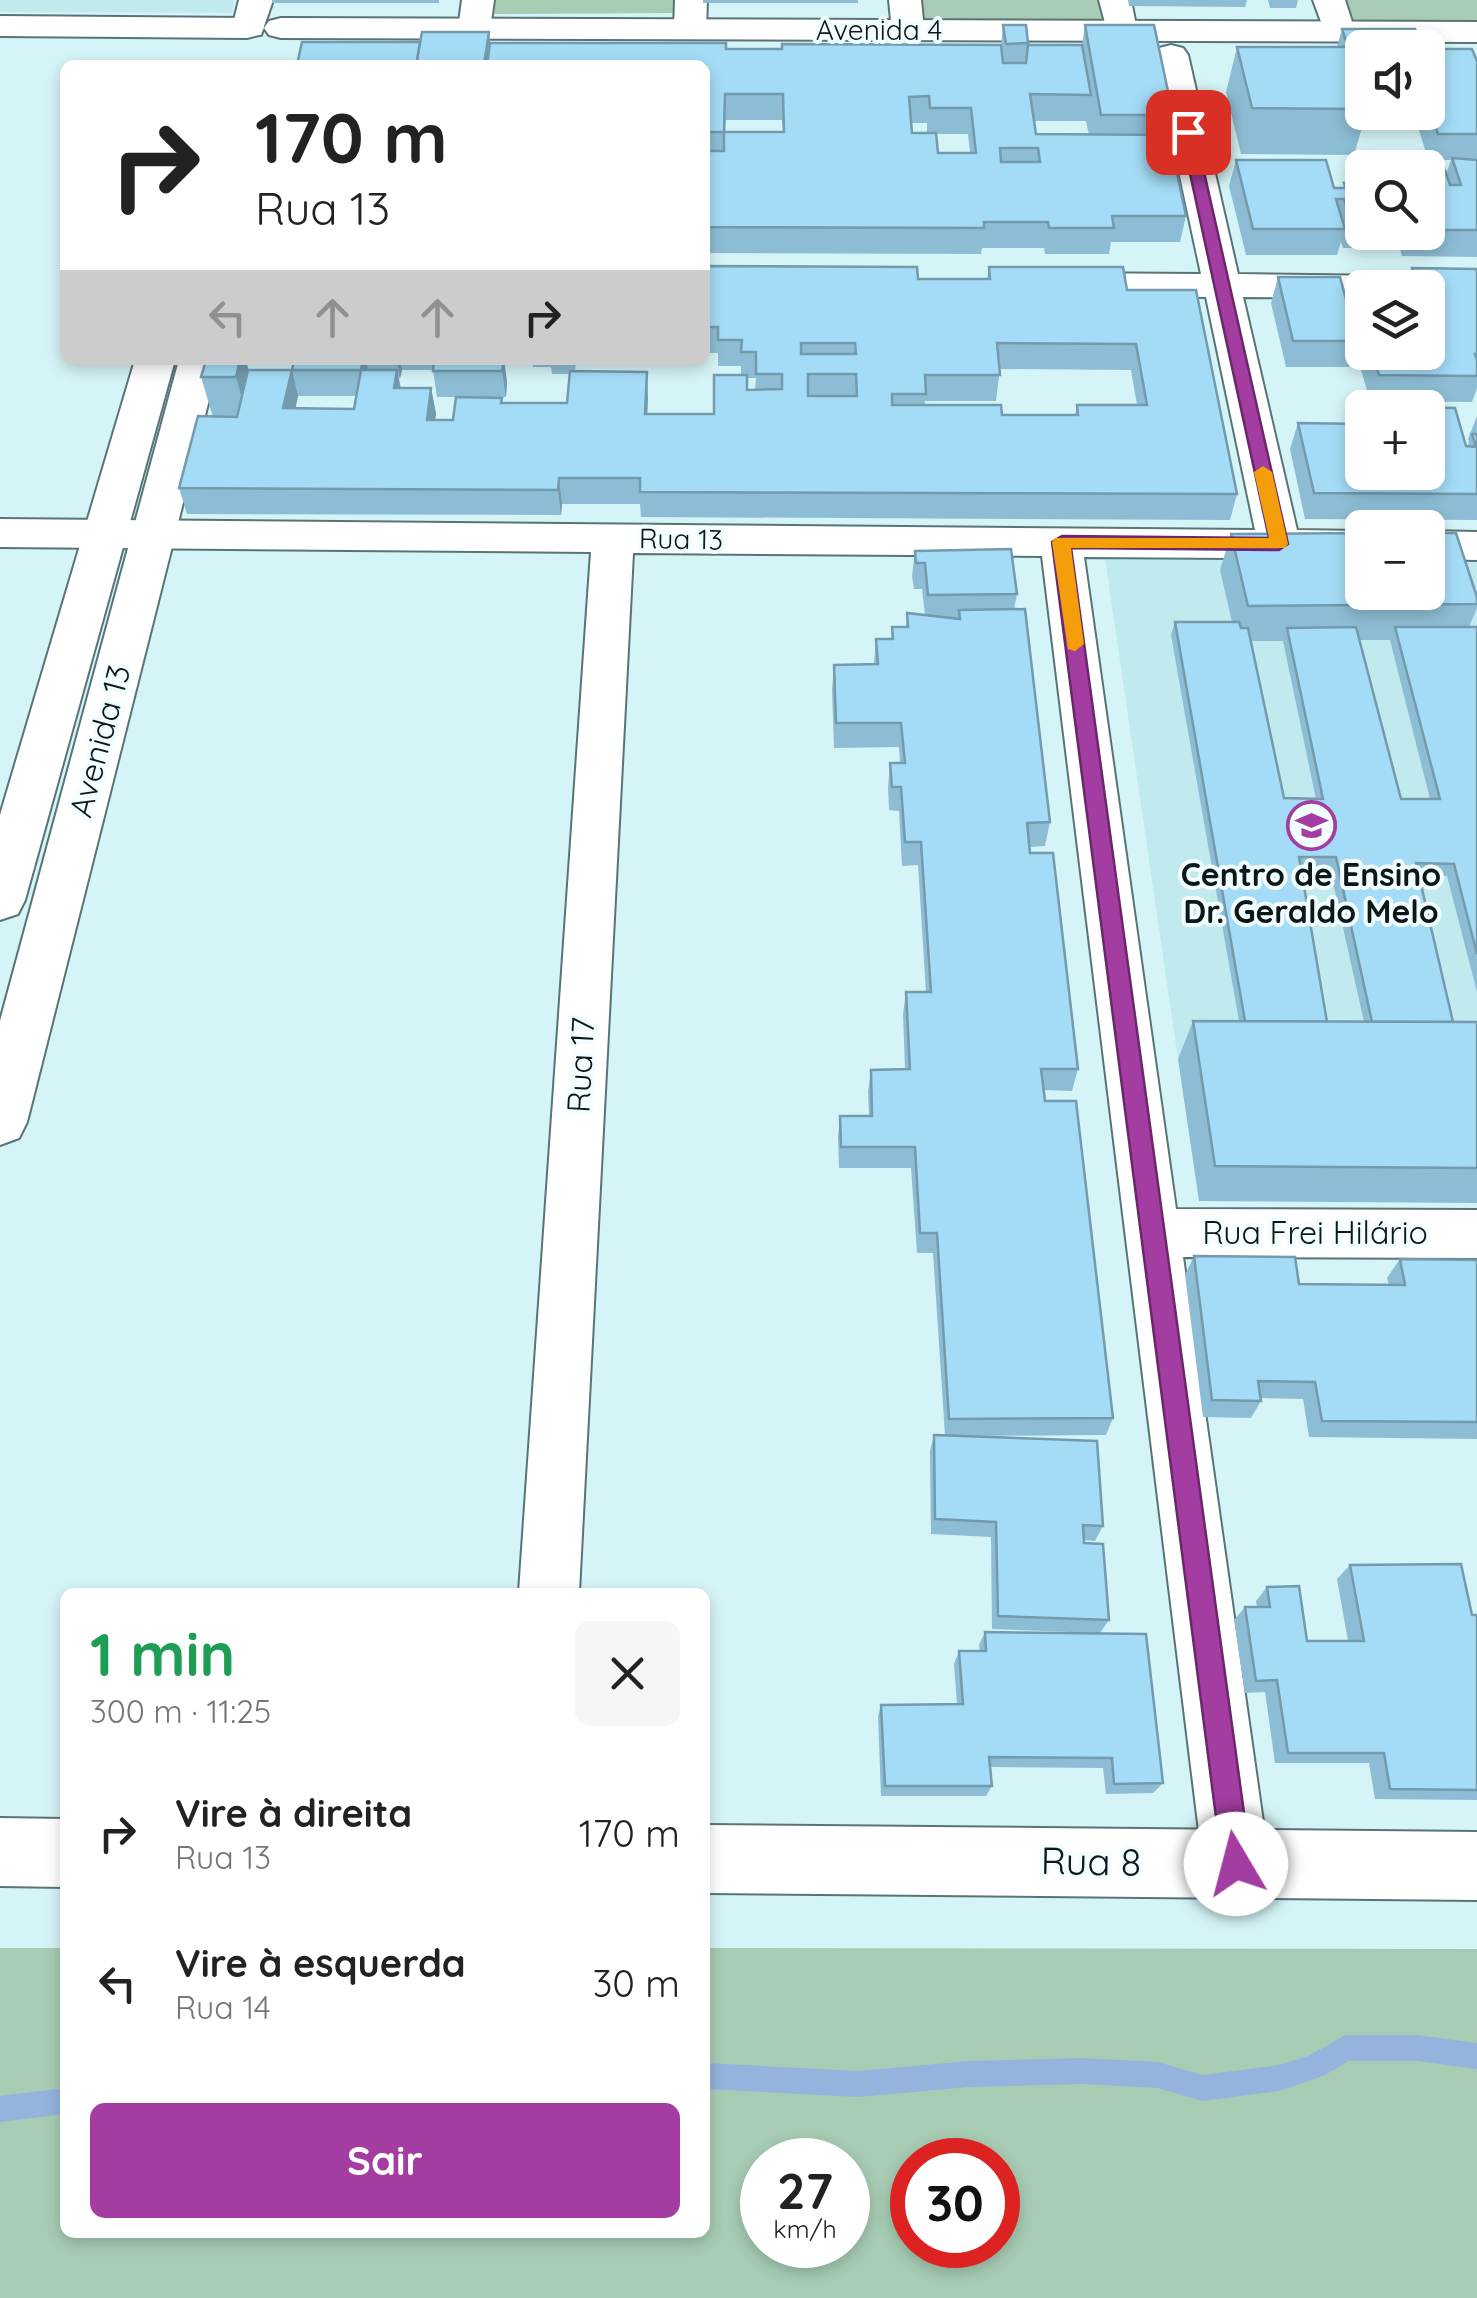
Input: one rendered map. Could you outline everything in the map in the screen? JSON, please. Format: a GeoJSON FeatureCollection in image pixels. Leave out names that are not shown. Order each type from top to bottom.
{"type":"FeatureCollection","features":[{"type":"Feature","properties":{"kind":"main road","name":"Avenida 4"},"geometry":{"type":"LineString","coordinates":[[0,26],[258,42],[476,14],[691,15],[797,42],[907,15],[1118,15],[1250,44]]}},
{"type":"Feature","properties":{"kind":"main road","name":"Avenida 4"},"geometry":{"type":"LineString","coordinates":[[0,49],[258,42],[797,42],[1171,56],[1344,29],[1477,32]]}},
{"type":"Feature","properties":{"kind":"main road"},"geometry":{"type":"LineString","coordinates":[[1445,57],[1477,57]]}},
{"type":"Feature","properties":{"kind":"main road","name":"Avenida 13"},"geometry":{"type":"LineString","coordinates":[[0,900],[154,365]]}},
{"type":"Feature","properties":{"kind":"main road","name":"Avenida 13"},"geometry":{"type":"LineString","coordinates":[[0,1122],[198,365]]}},
{"type":"Feature","properties":{"kind":"main road"},"geometry":{"type":"LineString","coordinates":[[0,1852],[60,1853]]}},
{"type":"Feature","properties":{"kind":"main road","name":"Rua 8"},"geometry":{"type":"LineString","coordinates":[[710,1859],[1477,1866]]}},
{"type":"Feature","properties":{"kind":"street"},"geometry":{"type":"LineString","coordinates":[[1171,56],[1279,544]]}},
{"type":"Feature","properties":{"kind":"street"},"geometry":{"type":"LineString","coordinates":[[1023,284],[1477,288]]}},
{"type":"Feature","properties":{"kind":"street","name":"Rua 13"},"geometry":{"type":"LineString","coordinates":[[0,533],[1345,545]]}},
{"type":"Feature","properties":{"kind":"street","name":"Rua 17"},"geometry":{"type":"LineString","coordinates":[[549,1588],[613,538]]}},
{"type":"Feature","properties":{"kind":"street"},"geometry":{"type":"LineString","coordinates":[[1062,542],[1236,1864]]}},
{"type":"Feature","properties":{"kind":"street"},"geometry":{"type":"LineString","coordinates":[[1445,545],[1477,546]]}},
{"type":"Feature","properties":{"kind":"street","name":"Rua Frei Hilário"},"geometry":{"type":"LineString","coordinates":[[1152,1233],[1477,1234]]}},
{"type":"Feature","properties":{"kind":"shaded area"},"geometry":{"type":"Polygon","coordinates":[[[0,0],[235,0],[232,13],[0,12],[0,0]]]}},
{"type":"Feature","properties":{"kind":"shaded area","name":"Centro de Ensino Dr. Geraldo Melo"},"geometry":{"type":"Polygon","coordinates":[[[1105,558],[1345,559],[1345,610],[1445,610],[1445,560],[1477,560],[1477,1058],[1178,1059],[1105,558]]]}},
{"type":"Feature","properties":{"kind":"green space"},"geometry":{"type":"Polygon","coordinates":[[[491,0],[676,0],[675,13],[489,14],[491,0]]]}},
{"type":"Feature","properties":{"kind":"green space"},"geometry":{"type":"Polygon","coordinates":[[[919,0],[1102,0],[1108,25],[922,24],[919,0]]]}},
{"type":"Feature","properties":{"kind":"green space"},"geometry":{"type":"Polygon","coordinates":[[[1340,0],[1477,0],[1477,23],[1347,23],[1340,0]]]}},
{"type":"Feature","properties":{"kind":"green space"},"geometry":{"type":"Polygon","coordinates":[[[0,1948],[60,1948],[60,2238],[710,2238],[710,1948],[1477,1949],[1477,2298],[0,2298],[0,1948]]]}},
{"type":"Feature","properties":{"kind":"building"},"geometry":{"type":"Polygon","coordinates":[[[1003,25],[1026,25],[1028,43],[1006,44],[1003,25]]]}},
{"type":"Feature","properties":{"kind":"building"},"geometry":{"type":"Polygon","coordinates":[[[1085,25],[1154,25],[1173,115],[1101,115],[1085,25]]]}},
{"type":"Feature","properties":{"kind":"building"},"geometry":{"type":"Polygon","coordinates":[[[1342,29],[1415,30],[1345,30],[1345,38],[1342,29]]]}},
{"type":"Feature","properties":{"kind":"building"},"geometry":{"type":"Polygon","coordinates":[[[422,32],[489,32],[485,60],[417,60],[422,32]]]}},
{"type":"Feature","properties":{"kind":"building"},"geometry":{"type":"Polygon","coordinates":[[[302,42],[420,42],[417,60],[298,60],[302,42]]]}},
{"type":"Feature","properties":{"kind":"building"},"geometry":{"type":"Polygon","coordinates":[[[490,43],[726,43],[726,49],[782,49],[782,44],[1001,45],[1003,63],[1026,63],[1028,45],[1082,45],[1091,95],[1030,94],[1036,134],[1169,135],[1186,216],[1112,216],[1114,228],[1049,228],[1048,222],[984,222],[984,228],[710,227],[710,151],[724,151],[724,132],[710,132],[710,60],[488,60],[490,43]],[[725,94],[724,132],[784,132],[783,94],[725,94]],[[929,96],[909,97],[912,133],[936,133],[938,153],[976,153],[971,108],[930,108],[929,96]],[[1000,148],[1001,162],[1040,162],[1038,148],[1000,148]]]}},
{"type":"Feature","properties":{"kind":"building"},"geometry":{"type":"Polygon","coordinates":[[[1237,47],[1345,47],[1345,109],[1252,108],[1237,47]]]}},
{"type":"Feature","properties":{"kind":"building"},"geometry":{"type":"Polygon","coordinates":[[[1445,49],[1472,49],[1477,61],[1477,134],[1438,134],[1437,130],[1445,130],[1445,49]]]}},
{"type":"Feature","properties":{"kind":"building"},"geometry":{"type":"Polygon","coordinates":[[[1452,158],[1477,160],[1477,230],[1445,230],[1445,171],[1450,185],[1461,185],[1452,158]]]}},
{"type":"Feature","properties":{"kind":"building"},"geometry":{"type":"Polygon","coordinates":[[[1236,160],[1326,160],[1334,188],[1345,188],[1345,202],[1336,199],[1345,229],[1253,229],[1236,160]]]}},
{"type":"Feature","properties":{"kind":"building"},"geometry":{"type":"Polygon","coordinates":[[[710,266],[917,267],[918,279],[990,279],[989,267],[1123,267],[1127,290],[1196,290],[1237,494],[640,492],[640,478],[559,478],[558,490],[179,488],[198,416],[237,417],[248,370],[292,370],[283,408],[354,409],[361,370],[397,370],[394,388],[431,388],[427,420],[453,420],[456,397],[502,398],[501,403],[567,403],[570,371],[647,372],[645,414],[714,414],[714,375],[747,375],[747,390],[782,389],[782,374],[756,374],[756,352],[741,352],[742,340],[718,340],[718,327],[710,327],[710,266]],[[801,343],[801,354],[856,354],[855,343],[801,343]],[[997,343],[1000,375],[925,375],[926,394],[892,394],[892,405],[1001,405],[1002,415],[1078,415],[1077,405],[1147,405],[1136,344],[997,343]],[[808,374],[808,396],[857,396],[856,374],[808,374]]]}},
{"type":"Feature","properties":{"kind":"building"},"geometry":{"type":"Polygon","coordinates":[[[1477,269],[1477,376],[1379,375],[1377,370],[1445,370],[1445,270],[1413,270],[1477,269]]]}},
{"type":"Feature","properties":{"kind":"building"},"geometry":{"type":"Polygon","coordinates":[[[1278,277],[1340,277],[1345,296],[1345,341],[1293,341],[1278,277]]]}},
{"type":"Feature","properties":{"kind":"building"},"geometry":{"type":"Polygon","coordinates":[[[205,365],[239,365],[236,377],[201,377],[205,365]]]}},
{"type":"Feature","properties":{"kind":"building"},"geometry":{"type":"Polygon","coordinates":[[[293,365],[362,365],[361,370],[292,370],[293,365]]]}},
{"type":"Feature","properties":{"kind":"building"},"geometry":{"type":"Polygon","coordinates":[[[434,365],[503,365],[502,371],[433,371],[434,365]]]}},
{"type":"Feature","properties":{"kind":"building"},"geometry":{"type":"Polygon","coordinates":[[[1445,408],[1455,408],[1466,446],[1476,447],[1472,434],[1477,434],[1477,494],[1314,493],[1298,423],[1345,424],[1345,490],[1445,490],[1445,408]]]}},
{"type":"Feature","properties":{"kind":"building"},"geometry":{"type":"Polygon","coordinates":[[[1345,533],[1345,605],[1248,606],[1231,534],[1345,533]]]}},
{"type":"Feature","properties":{"kind":"building"},"geometry":{"type":"Polygon","coordinates":[[[1445,533],[1456,533],[1477,604],[1445,604],[1445,533]]]}},
{"type":"Feature","properties":{"kind":"building"},"geometry":{"type":"Polygon","coordinates":[[[1011,549],[1017,594],[928,595],[925,563],[916,563],[915,551],[1011,549]]]}},
{"type":"Feature","properties":{"kind":"building"},"geometry":{"type":"Polygon","coordinates":[[[1025,609],[1050,822],[1027,823],[1030,853],[1053,853],[1078,1069],[1041,1069],[1045,1101],[1076,1101],[1113,1418],[949,1419],[937,1233],[920,1233],[915,1147],[841,1147],[840,1116],[872,1116],[871,1070],[910,1069],[906,992],[931,992],[921,842],[905,842],[901,787],[892,787],[890,763],[905,763],[901,723],[836,723],[834,665],[878,664],[876,639],[893,639],[892,627],[908,627],[907,613],[960,619],[959,610],[1025,609]]]}},
{"type":"Feature","properties":{"kind":"building"},"geometry":{"type":"Polygon","coordinates":[[[1175,622],[1239,622],[1241,628],[1248,628],[1284,798],[1323,799],[1287,628],[1356,627],[1401,799],[1440,799],[1395,627],[1477,627],[1477,954],[1454,864],[1416,863],[1453,1022],[1372,1022],[1336,857],[1299,857],[1327,1022],[1245,1021],[1175,622]]]}},
{"type":"Feature","properties":{"kind":"building"},"geometry":{"type":"Polygon","coordinates":[[[1193,1021],[1477,1022],[1477,1168],[1215,1166],[1193,1021]]]}},
{"type":"Feature","properties":{"kind":"building"},"geometry":{"type":"Polygon","coordinates":[[[1194,1256],[1295,1257],[1299,1284],[1405,1285],[1400,1259],[1477,1260],[1477,1422],[1322,1421],[1315,1382],[1258,1381],[1261,1401],[1212,1400],[1194,1256]]]}},
{"type":"Feature","properties":{"kind":"building"},"geometry":{"type":"Polygon","coordinates":[[[934,1435],[1097,1441],[1103,1526],[1083,1525],[1084,1543],[1103,1544],[1109,1620],[998,1616],[996,1522],[935,1519],[934,1435]]]}},
{"type":"Feature","properties":{"kind":"building"},"geometry":{"type":"Polygon","coordinates":[[[1461,1564],[1472,1615],[1477,1615],[1477,1790],[1390,1789],[1384,1753],[1288,1753],[1277,1680],[1256,1681],[1245,1607],[1270,1607],[1267,1587],[1299,1586],[1307,1641],[1364,1641],[1350,1565],[1461,1564]]]}},
{"type":"Feature","properties":{"kind":"building"},"geometry":{"type":"Polygon","coordinates":[[[985,1632],[1146,1634],[1163,1783],[1114,1784],[1112,1758],[989,1757],[992,1786],[885,1786],[881,1705],[963,1704],[959,1651],[986,1651],[985,1632]]]}},
{"type":"Feature","properties":{"kind":"waterway"},"geometry":{"type":"LineString","coordinates":[[710,2076],[858,2084],[969,2074],[1084,2071],[1158,2075],[1202,2088],[1279,2078],[1314,2067],[1346,2048],[1417,2048],[1477,2056]]}},
{"type":"Feature","properties":{"kind":"waterway"},"geometry":{"type":"LineString","coordinates":[[0,2109],[60,2102]]}},
{"type":"Feature","properties":{"kind":"slow traffic"},"geometry":{"type":"LineString","coordinates":[[1075,644],[1062,542],[1279,544],[1263,472]]}},
{"type":"Feature","properties":{"kind":"place","name":"Centro de Ensino Dr. Geraldo Melo"},"geometry":{"type":"Point","coordinates":[1311,825]}},
{"type":"Feature","properties":{"kind":"route"},"geometry":{"type":"LineString","coordinates":[[1188,132],[1279,544],[1062,542],[1236,1864]]}}]}
